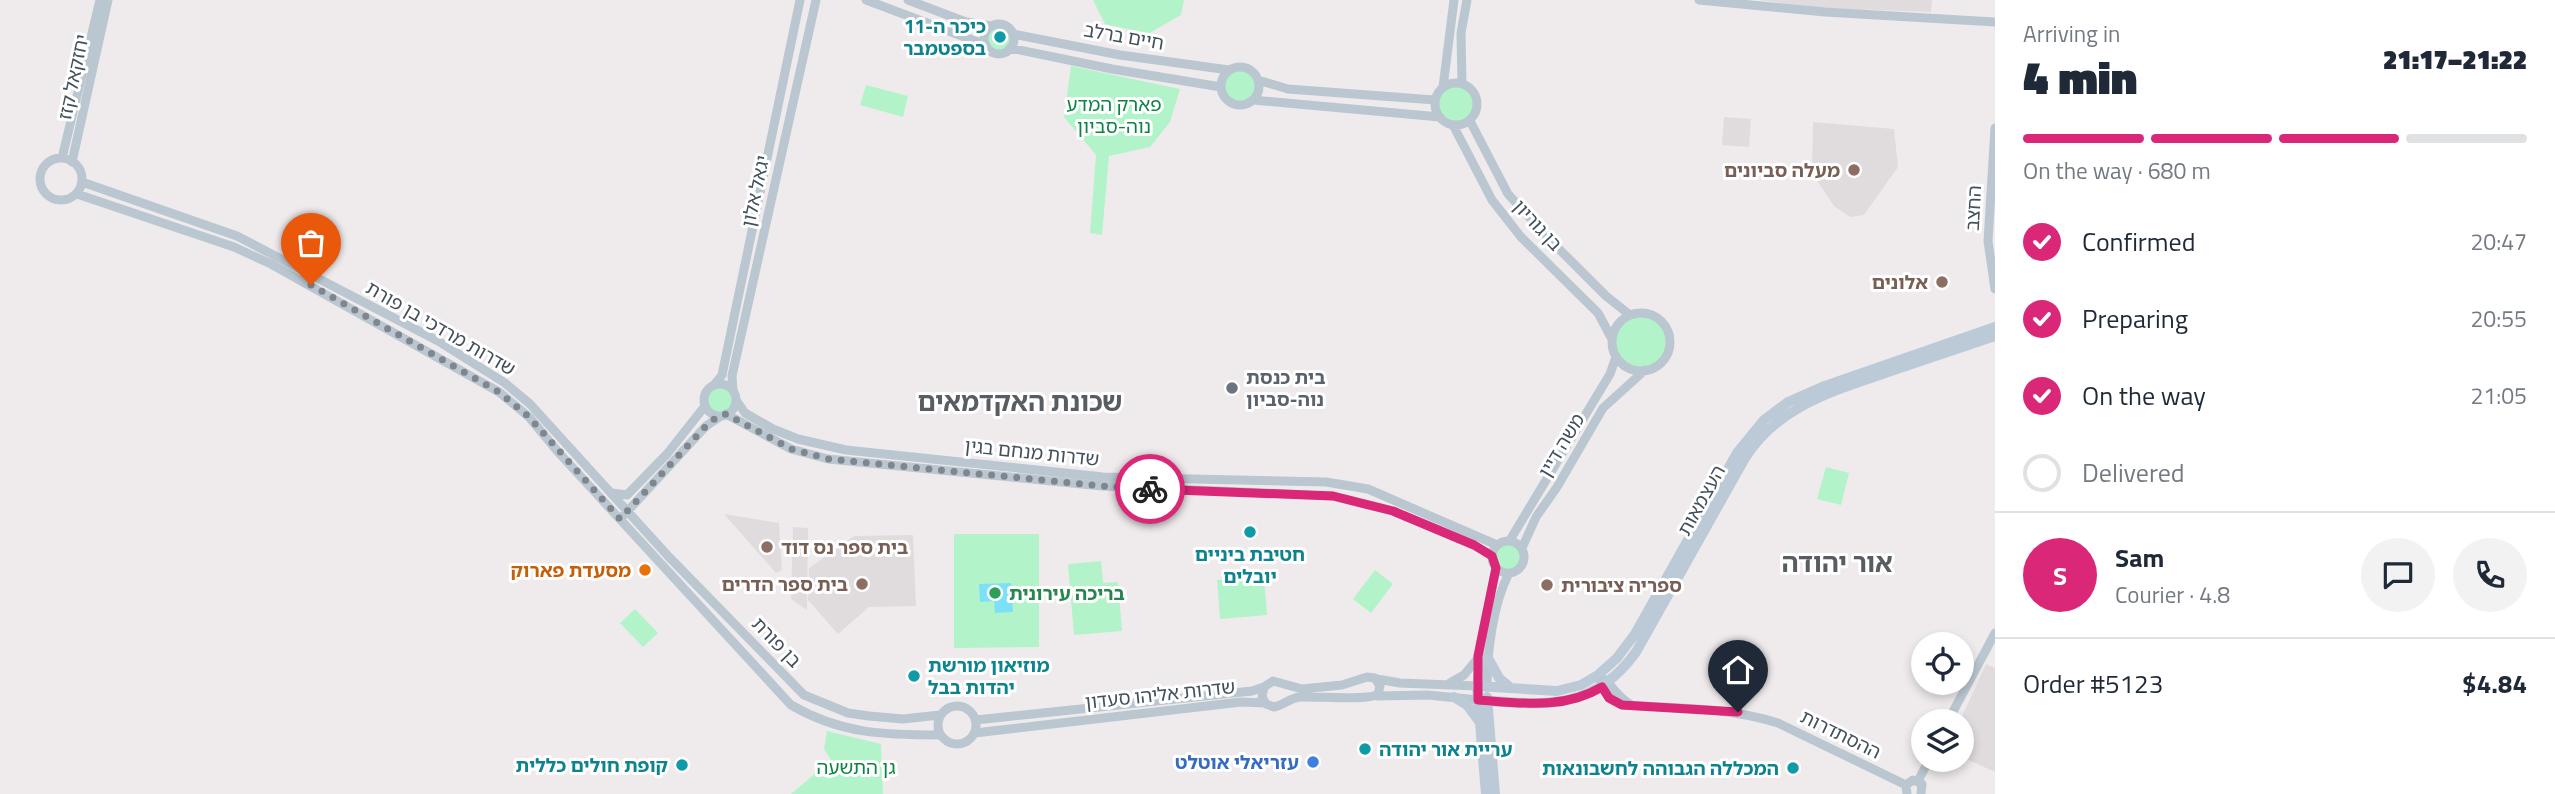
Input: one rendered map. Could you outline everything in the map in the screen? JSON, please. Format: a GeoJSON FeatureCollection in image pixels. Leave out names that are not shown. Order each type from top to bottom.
{"type":"FeatureCollection","features":[{"type":"Feature","properties":{"kind":"main road","name":"העצמאות"},"geometry":{"type":"LineString","coordinates":[[1482,686],[1539,692],[1569,689],[1598,675],[1617,658],[1635,634],[1733,459],[1764,420],[1788,402],[1822,387],[1995,327]]}},
{"type":"Feature","properties":{"kind":"main road","name":"העצמאות"},"geometry":{"type":"LineString","coordinates":[[1483,701],[1564,703],[1588,695],[1605,684],[1630,661],[1745,458],[1756,442],[1790,412],[1822,394],[1995,336]]}},
{"type":"Feature","properties":{"kind":"main road"},"geometry":{"type":"LineString","coordinates":[[1483,657],[1499,678],[1514,689]]}},
{"type":"Feature","properties":{"kind":"main road"},"geometry":{"type":"LineString","coordinates":[[1482,686],[1495,794]]}},
{"type":"Feature","properties":{"kind":"main road"},"geometry":{"type":"LineString","coordinates":[[1454,697],[1467,705],[1479,721]]}},
{"type":"Feature","properties":{"kind":"main road"},"geometry":{"type":"LineString","coordinates":[[1483,701],[1479,721],[1486,794]]}},
{"type":"Feature","properties":{"kind":"street","name":"יחזקאל קזז"},"geometry":{"type":"LineString","coordinates":[[62,158],[100,0]]}},
{"type":"Feature","properties":{"kind":"street","name":"יחזקאל קזז"},"geometry":{"type":"LineString","coordinates":[[72,162],[108,0]]}},
{"type":"Feature","properties":{"kind":"street","name":"יגאל אלון"},"geometry":{"type":"LineString","coordinates":[[714,385],[722,374],[800,0]]}},
{"type":"Feature","properties":{"kind":"street","name":"יגאל אלון"},"geometry":{"type":"LineString","coordinates":[[734,395],[732,376],[816,0]]}},
{"type":"Feature","properties":{"kind":"street"},"geometry":{"type":"LineString","coordinates":[[866,0],[986,45],[990,50],[999,53],[1010,48],[1013,43],[1013,34],[1006,25],[991,26],[966,22],[908,0]]}},
{"type":"Feature","properties":{"kind":"street"},"geometry":{"type":"LineString","coordinates":[[1443,87],[1454,0]]}},
{"type":"Feature","properties":{"kind":"street"},"geometry":{"type":"LineString","coordinates":[[1462,84],[1461,33],[1467,0]]}},
{"type":"Feature","properties":{"kind":"street"},"geometry":{"type":"LineString","coordinates":[[1699,0],[1825,12],[1995,22]]}},
{"type":"Feature","properties":{"kind":"street"},"geometry":{"type":"LineString","coordinates":[[986,45],[986,33],[991,26]]}},
{"type":"Feature","properties":{"kind":"street","name":"חיים ברלב"},"geometry":{"type":"LineString","coordinates":[[1013,34],[1120,55],[1229,70]]}},
{"type":"Feature","properties":{"kind":"street","name":"חיים ברלב"},"geometry":{"type":"LineString","coordinates":[[1010,48],[1112,69],[1221,87]]}},
{"type":"Feature","properties":{"kind":"street"},"geometry":{"type":"LineString","coordinates":[[1258,80],[1258,93],[1244,105],[1231,103],[1226,99],[1221,87],[1224,75],[1239,67],[1249,69],[1258,80],[1289,89],[1435,100]]}},
{"type":"Feature","properties":{"kind":"street"},"geometry":{"type":"LineString","coordinates":[[1440,117],[1435,100],[1437,93],[1451,83],[1462,84],[1476,97],[1477,106],[1470,121]]}},
{"type":"Feature","properties":{"kind":"street"},"geometry":{"type":"LineString","coordinates":[[1253,100],[1440,117],[1453,125],[1470,121]]}},
{"type":"Feature","properties":{"kind":"street"},"geometry":{"type":"LineString","coordinates":[[1470,121],[1508,194],[1555,246],[1606,296],[1630,315]]}},
{"type":"Feature","properties":{"kind":"street","name":"בן גוריון"},"geometry":{"type":"LineString","coordinates":[[1453,125],[1492,200],[1521,237],[1598,313],[1612,339]]}},
{"type":"Feature","properties":{"kind":"street","name":"החצב"},"geometry":{"type":"LineString","coordinates":[[1995,128],[1988,241],[1995,289]]}},
{"type":"Feature","properties":{"kind":"street"},"geometry":{"type":"LineString","coordinates":[[62,158],[72,162],[80,170],[82,182],[76,194],[60,200],[49,196],[43,190],[43,170],[50,162],[62,158]]}},
{"type":"Feature","properties":{"kind":"street","name":"שדרות מרדכי בן פורת"},"geometry":{"type":"LineString","coordinates":[[82,182],[237,236],[438,341],[505,383],[525,400],[611,493],[624,516]]}},
{"type":"Feature","properties":{"kind":"street","name":"שדרות מרדכי בן פורת"},"geometry":{"type":"LineString","coordinates":[[76,194],[234,247],[271,264],[499,392],[529,417],[624,516]]}},
{"type":"Feature","properties":{"kind":"street"},"geometry":{"type":"LineString","coordinates":[[1647,313],[1655,317],[1668,331],[1669,349],[1666,358],[1659,365],[1645,370],[1631,370],[1622,365],[1616,357],[1612,339],[1620,321],[1630,315],[1647,313]]}},
{"type":"Feature","properties":{"kind":"street","name":"משה דיין"},"geometry":{"type":"LineString","coordinates":[[1510,540],[1610,374],[1616,357]]}},
{"type":"Feature","properties":{"kind":"street","name":"משה דיין"},"geometry":{"type":"LineString","coordinates":[[1522,548],[1536,517],[1557,487],[1603,408],[1645,370]]}},
{"type":"Feature","properties":{"kind":"street"},"geometry":{"type":"LineString","coordinates":[[724,415],[712,414],[705,406],[704,396],[714,385],[726,385],[734,395],[733,409],[724,415],[706,426],[624,516],[791,705],[810,716],[863,732],[882,735],[940,735],[953,744],[961,744],[971,738],[975,733],[976,720],[969,709],[963,706],[950,707],[940,715],[940,735]]}},
{"type":"Feature","properties":{"kind":"street","name":"שדרות מנחם בגין"},"geometry":{"type":"LineString","coordinates":[[734,395],[745,413],[773,429],[798,439],[846,450],[1103,477],[1326,482],[1368,489],[1497,545]]}},
{"type":"Feature","properties":{"kind":"street"},"geometry":{"type":"LineString","coordinates":[[611,493],[627,495],[667,454],[705,406]]}},
{"type":"Feature","properties":{"kind":"street","name":"שדרות מנחם בגין"},"geometry":{"type":"LineString","coordinates":[[724,415],[791,449],[828,459],[1102,486],[1333,496],[1393,511],[1474,545],[1492,556]]}},
{"type":"Feature","properties":{"kind":"street","name":"בן פורת"},"geometry":{"type":"LineString","coordinates":[[624,516],[804,695],[848,713],[903,719],[940,715]]}},
{"type":"Feature","properties":{"kind":"street"},"geometry":{"type":"LineString","coordinates":[[1483,701],[1454,697],[1377,696],[1380,689],[1377,680],[1482,686],[1483,657],[1496,568],[1492,556],[1497,545],[1510,540],[1522,548],[1524,555],[1519,569],[1509,573],[1496,568]]}},
{"type":"Feature","properties":{"kind":"street"},"geometry":{"type":"LineString","coordinates":[[1448,684],[1464,675],[1483,657],[1509,573]]}},
{"type":"Feature","properties":{"kind":"street"},"geometry":{"type":"LineString","coordinates":[[1954,709],[1995,633]]}},
{"type":"Feature","properties":{"kind":"street"},"geometry":{"type":"LineString","coordinates":[[1598,675],[1605,684]]}},
{"type":"Feature","properties":{"kind":"street","name":"שדרות אליהו סעדון"},"geometry":{"type":"LineString","coordinates":[[976,720],[1252,691],[1275,681],[1302,688],[1347,684],[1367,677],[1377,680]]}},
{"type":"Feature","properties":{"kind":"street","name":"ההסתדרות"},"geometry":{"type":"LineString","coordinates":[[1605,684],[1615,702],[1721,710],[1778,723],[1907,789]]}},
{"type":"Feature","properties":{"kind":"street"},"geometry":{"type":"LineString","coordinates":[[1264,687],[1261,695],[1265,703]]}},
{"type":"Feature","properties":{"kind":"street","name":"שדרות אליהו סעדון"},"geometry":{"type":"LineString","coordinates":[[975,733],[1225,703],[1265,703],[1276,707],[1294,698],[1335,696],[1370,699],[1377,696]]}},
{"type":"Feature","properties":{"kind":"street"},"geometry":{"type":"LineString","coordinates":[[1918,781],[1923,772]]}},
{"type":"Feature","properties":{"kind":"street"},"geometry":{"type":"LineString","coordinates":[[1907,789],[1911,780],[1918,781],[1923,786],[1922,794]]}},
{"type":"Feature","properties":{"kind":"shaded area"},"geometry":{"type":"Polygon","coordinates":[[[1759,0],[1932,0],[1931,12],[1821,8],[1759,0]]]}},
{"type":"Feature","properties":{"kind":"shaded area"},"geometry":{"type":"Polygon","coordinates":[[[1724,117],[1751,119],[1749,147],[1722,145],[1724,117]]]}},
{"type":"Feature","properties":{"kind":"shaded area","name":"מעלה סביונים"},"geometry":{"type":"Polygon","coordinates":[[[1813,122],[1894,129],[1898,167],[1864,215],[1850,217],[1834,206],[1812,173],[1813,122]]]}},
{"type":"Feature","properties":{"kind":"shaded area","name":"בית ספר נס דוד"},"geometry":{"type":"Polygon","coordinates":[[[724,514],[779,523],[782,570],[776,573],[724,514]]]}},
{"type":"Feature","properties":{"kind":"shaded area"},"geometry":{"type":"Polygon","coordinates":[[[793,527],[808,528],[807,610],[791,599],[793,527]]]}},
{"type":"Feature","properties":{"kind":"shaded area","name":"בית ספר הדרים"},"geometry":{"type":"Polygon","coordinates":[[[913,535],[916,606],[869,607],[838,634],[808,600],[809,568],[854,536],[913,535]]]}},
{"type":"Feature","properties":{"kind":"shaded area"},"geometry":{"type":"Polygon","coordinates":[[[1986,664],[1995,668],[1995,772],[1974,762],[1974,709],[1965,709],[1986,664]]]}},
{"type":"Feature","properties":{"kind":"green space"},"geometry":{"type":"Polygon","coordinates":[[[1093,0],[1184,0],[1181,15],[1148,34],[1105,24],[1093,0]]]}},
{"type":"Feature","properties":{"kind":"green space"},"geometry":{"type":"Polygon","coordinates":[[[999,25],[1009,29],[1013,39],[1009,49],[999,53],[989,49],[985,39],[989,29],[999,25]]]}},
{"type":"Feature","properties":{"kind":"green space","name":"פארק המדע נוה-סביון"},"geometry":{"type":"Polygon","coordinates":[[[1071,66],[1180,89],[1170,122],[1150,147],[1109,156],[1102,235],[1090,233],[1096,155],[1064,117],[1071,66]]]}},
{"type":"Feature","properties":{"kind":"green space"},"geometry":{"type":"Polygon","coordinates":[[[1240,68],[1253,73],[1258,86],[1253,99],[1240,104],[1227,99],[1222,86],[1227,73],[1240,68]]]}},
{"type":"Feature","properties":{"kind":"green space"},"geometry":{"type":"Polygon","coordinates":[[[1456,84],[1464,85],[1470,90],[1475,96],[1475,112],[1470,118],[1464,123],[1456,124],[1448,123],[1442,118],[1437,112],[1436,104],[1437,96],[1442,90],[1448,85],[1456,84]]]}},
{"type":"Feature","properties":{"kind":"green space"},"geometry":{"type":"Polygon","coordinates":[[[866,85],[908,96],[903,117],[860,105],[866,85]]]}},
{"type":"Feature","properties":{"kind":"green space"},"geometry":{"type":"Polygon","coordinates":[[[1641,314],[1652,316],[1661,322],[1667,331],[1667,353],[1661,362],[1652,368],[1641,370],[1630,368],[1621,362],[1615,353],[1613,342],[1615,331],[1621,322],[1630,316],[1641,314]]]}},
{"type":"Feature","properties":{"kind":"green space"},"geometry":{"type":"Polygon","coordinates":[[[720,387],[729,391],[733,400],[729,409],[720,413],[711,409],[707,400],[711,391],[720,387]]]}},
{"type":"Feature","properties":{"kind":"green space"},"geometry":{"type":"Polygon","coordinates":[[[1826,467],[1849,473],[1841,505],[1817,499],[1826,467]]]}},
{"type":"Feature","properties":{"kind":"green space"},"geometry":{"type":"Polygon","coordinates":[[[954,534],[1039,534],[1039,647],[954,648],[954,534]]]}},
{"type":"Feature","properties":{"kind":"green space"},"geometry":{"type":"Polygon","coordinates":[[[1508,542],[1519,546],[1523,557],[1519,568],[1508,572],[1497,568],[1493,557],[1497,546],[1508,542]]]}},
{"type":"Feature","properties":{"kind":"green space"},"geometry":{"type":"Polygon","coordinates":[[[1101,561],[1103,583],[1118,582],[1122,631],[1074,635],[1068,564],[1101,561]]]}},
{"type":"Feature","properties":{"kind":"green space"},"geometry":{"type":"Polygon","coordinates":[[[1375,570],[1393,584],[1371,613],[1353,599],[1375,570]]]}},
{"type":"Feature","properties":{"kind":"green space"},"geometry":{"type":"Polygon","coordinates":[[[1264,576],[1267,615],[1220,619],[1217,580],[1264,576]]]}},
{"type":"Feature","properties":{"kind":"green space"},"geometry":{"type":"Polygon","coordinates":[[[635,609],[658,633],[643,647],[620,623],[635,609]]]}},
{"type":"Feature","properties":{"kind":"green space","name":"גן התשעה"},"geometry":{"type":"Polygon","coordinates":[[[827,731],[881,744],[883,794],[791,794],[831,760],[824,749],[827,731]]]}},
{"type":"Feature","properties":{"kind":"water","name":"בריכה עירונית"},"geometry":{"type":"Polygon","coordinates":[[[1011,583],[1013,612],[995,613],[994,601],[980,602],[979,584],[1011,583]]]}},
{"type":"Feature","properties":{"kind":"way so far"},"geometry":{"type":"LineString","coordinates":[[311,285],[499,392],[529,417],[620,519],[706,426],[726,414],[791,449],[828,459],[1150,489]]}},
{"type":"Feature","properties":{"kind":"place","name":"כיכר ה-11 בספטמבר"},"geometry":{"type":"Point","coordinates":[1000,37]}},
{"type":"Feature","properties":{"kind":"place","name":"מעלה סביונים"},"geometry":{"type":"Point","coordinates":[1854,170]}},
{"type":"Feature","properties":{"kind":"place","name":"אלונים"},"geometry":{"type":"Point","coordinates":[1942,282]}},
{"type":"Feature","properties":{"kind":"place","name":"בית כנסת נוה-סביון"},"geometry":{"type":"Point","coordinates":[1232,388]}},
{"type":"Feature","properties":{"kind":"place","name":"חטיבת ביניים יובלים"},"geometry":{"type":"Point","coordinates":[1250,532]}},
{"type":"Feature","properties":{"kind":"place","name":"בית ספר נס דוד"},"geometry":{"type":"Point","coordinates":[767,547]}},
{"type":"Feature","properties":{"kind":"place","name":"מסעדת פארוק"},"geometry":{"type":"Point","coordinates":[645,570]}},
{"type":"Feature","properties":{"kind":"place","name":"בית ספר הדרים"},"geometry":{"type":"Point","coordinates":[862,584]}},
{"type":"Feature","properties":{"kind":"place","name":"ספריה ציבורית"},"geometry":{"type":"Point","coordinates":[1547,585]}},
{"type":"Feature","properties":{"kind":"place","name":"בריכה עירונית"},"geometry":{"type":"Point","coordinates":[995,593]}},
{"type":"Feature","properties":{"kind":"place","name":"מוזיאון מורשת יהדות בבל"},"geometry":{"type":"Point","coordinates":[914,676]}},
{"type":"Feature","properties":{"kind":"place","name":"עריית אור יהודה"},"geometry":{"type":"Point","coordinates":[1365,749]}},
{"type":"Feature","properties":{"kind":"place","name":"עזריאלי אוטלט"},"geometry":{"type":"Point","coordinates":[1313,762]}},
{"type":"Feature","properties":{"kind":"place","name":"קופת חולים כללית"},"geometry":{"type":"Point","coordinates":[682,765]}},
{"type":"Feature","properties":{"kind":"place","name":"המכללה הגבוהה לחשבונאות"},"geometry":{"type":"Point","coordinates":[1793,768]}},
{"type":"Feature","properties":{"kind":"district","name":"שכונת האקדמאים"},"geometry":{"type":"Point","coordinates":[1020,402]}},
{"type":"Feature","properties":{"kind":"district","name":"אור יהודה"},"geometry":{"type":"Point","coordinates":[1837,563]}},
{"type":"Feature","properties":{"kind":"route"},"geometry":{"type":"LineString","coordinates":[[1150,489],[1333,496],[1393,511],[1474,545],[1492,556],[1496,568],[1478,656],[1478,700],[1564,703],[1602,687],[1609,698],[1622,705],[1738,712]]}}]}
